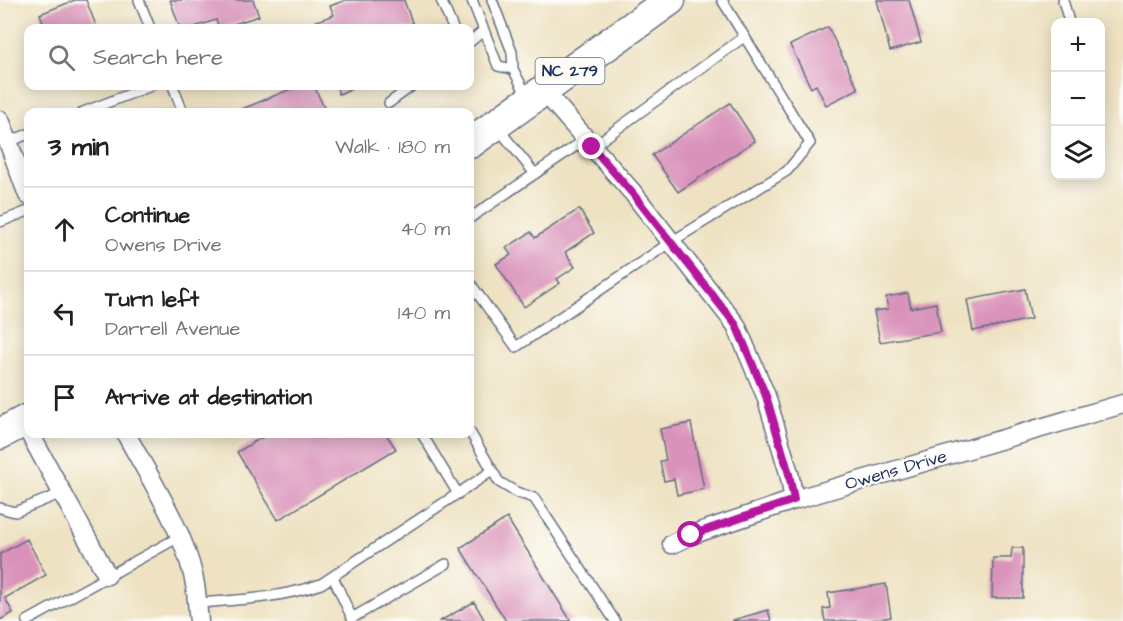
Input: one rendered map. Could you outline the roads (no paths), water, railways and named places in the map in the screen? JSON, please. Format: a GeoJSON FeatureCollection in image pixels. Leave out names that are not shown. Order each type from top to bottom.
{"type":"FeatureCollection","features":[{"type":"Feature","properties":{"kind":"main road","name":"NC 279"},"geometry":{"type":"LineString","coordinates":[[474,140],[670,0]]}},
{"type":"Feature","properties":{"kind":"street"},"geometry":{"type":"LineString","coordinates":[[536,95],[589,143],[736,325],[766,396],[789,474],[794,500]]}},
{"type":"Feature","properties":{"kind":"street"},"geometry":{"type":"LineString","coordinates":[[0,120],[24,186]]}},
{"type":"Feature","properties":{"kind":"street","name":"Owens Drive"},"geometry":{"type":"LineString","coordinates":[[672,544],[691,535],[794,500],[1123,404]]}},
{"type":"Feature","properties":{"kind":"street"},"geometry":{"type":"LineString","coordinates":[[28,438],[62,493],[107,575]]}},
{"type":"Feature","properties":{"kind":"street"},"geometry":{"type":"LineString","coordinates":[[128,438],[179,537],[193,575],[198,612]]}},
{"type":"Feature","properties":{"kind":"lane"},"geometry":{"type":"LineString","coordinates":[[139,0],[148,24]]}},
{"type":"Feature","properties":{"kind":"lane"},"geometry":{"type":"LineString","coordinates":[[441,0],[451,24]]}},
{"type":"Feature","properties":{"kind":"lane"},"geometry":{"type":"LineString","coordinates":[[472,0],[498,66],[513,69],[536,95]]}},
{"type":"Feature","properties":{"kind":"lane"},"geometry":{"type":"LineString","coordinates":[[492,0],[512,52],[513,69]]}},
{"type":"Feature","properties":{"kind":"lane"},"geometry":{"type":"LineString","coordinates":[[474,288],[516,347],[671,242],[787,171],[810,143],[722,0]]}},
{"type":"Feature","properties":{"kind":"lane"},"geometry":{"type":"LineString","coordinates":[[1063,0],[1068,18]]}},
{"type":"Feature","properties":{"kind":"lane"},"geometry":{"type":"LineString","coordinates":[[474,39],[484,30]]}},
{"type":"Feature","properties":{"kind":"lane"},"geometry":{"type":"LineString","coordinates":[[474,215],[535,174],[589,143],[744,37]]}},
{"type":"Feature","properties":{"kind":"lane"},"geometry":{"type":"LineString","coordinates":[[93,108],[141,90]]}},
{"type":"Feature","properties":{"kind":"lane"},"geometry":{"type":"LineString","coordinates":[[175,90],[181,108]]}},
{"type":"Feature","properties":{"kind":"lane"},"geometry":{"type":"LineString","coordinates":[[388,103],[406,90]]}},
{"type":"Feature","properties":{"kind":"lane"},"geometry":{"type":"LineString","coordinates":[[495,124],[535,174]]}},
{"type":"Feature","properties":{"kind":"lane"},"geometry":{"type":"LineString","coordinates":[[9,142],[24,136]]}},
{"type":"Feature","properties":{"kind":"lane"},"geometry":{"type":"LineString","coordinates":[[0,222],[24,201]]}},
{"type":"Feature","properties":{"kind":"lane"},"geometry":{"type":"LineString","coordinates":[[424,438],[458,494]]}},
{"type":"Feature","properties":{"kind":"lane"},"geometry":{"type":"LineString","coordinates":[[473,438],[499,482],[516,492],[534,498],[615,621]]}},
{"type":"Feature","properties":{"kind":"lane"},"geometry":{"type":"LineString","coordinates":[[198,612],[300,592],[321,584],[492,471]]}},
{"type":"Feature","properties":{"kind":"lane"},"geometry":{"type":"LineString","coordinates":[[0,508],[15,512],[62,493]]}},
{"type":"Feature","properties":{"kind":"lane"},"geometry":{"type":"LineString","coordinates":[[27,621],[179,537]]}},
{"type":"Feature","properties":{"kind":"lane"},"geometry":{"type":"LineString","coordinates":[[333,577],[350,620],[446,564]]}}]}
